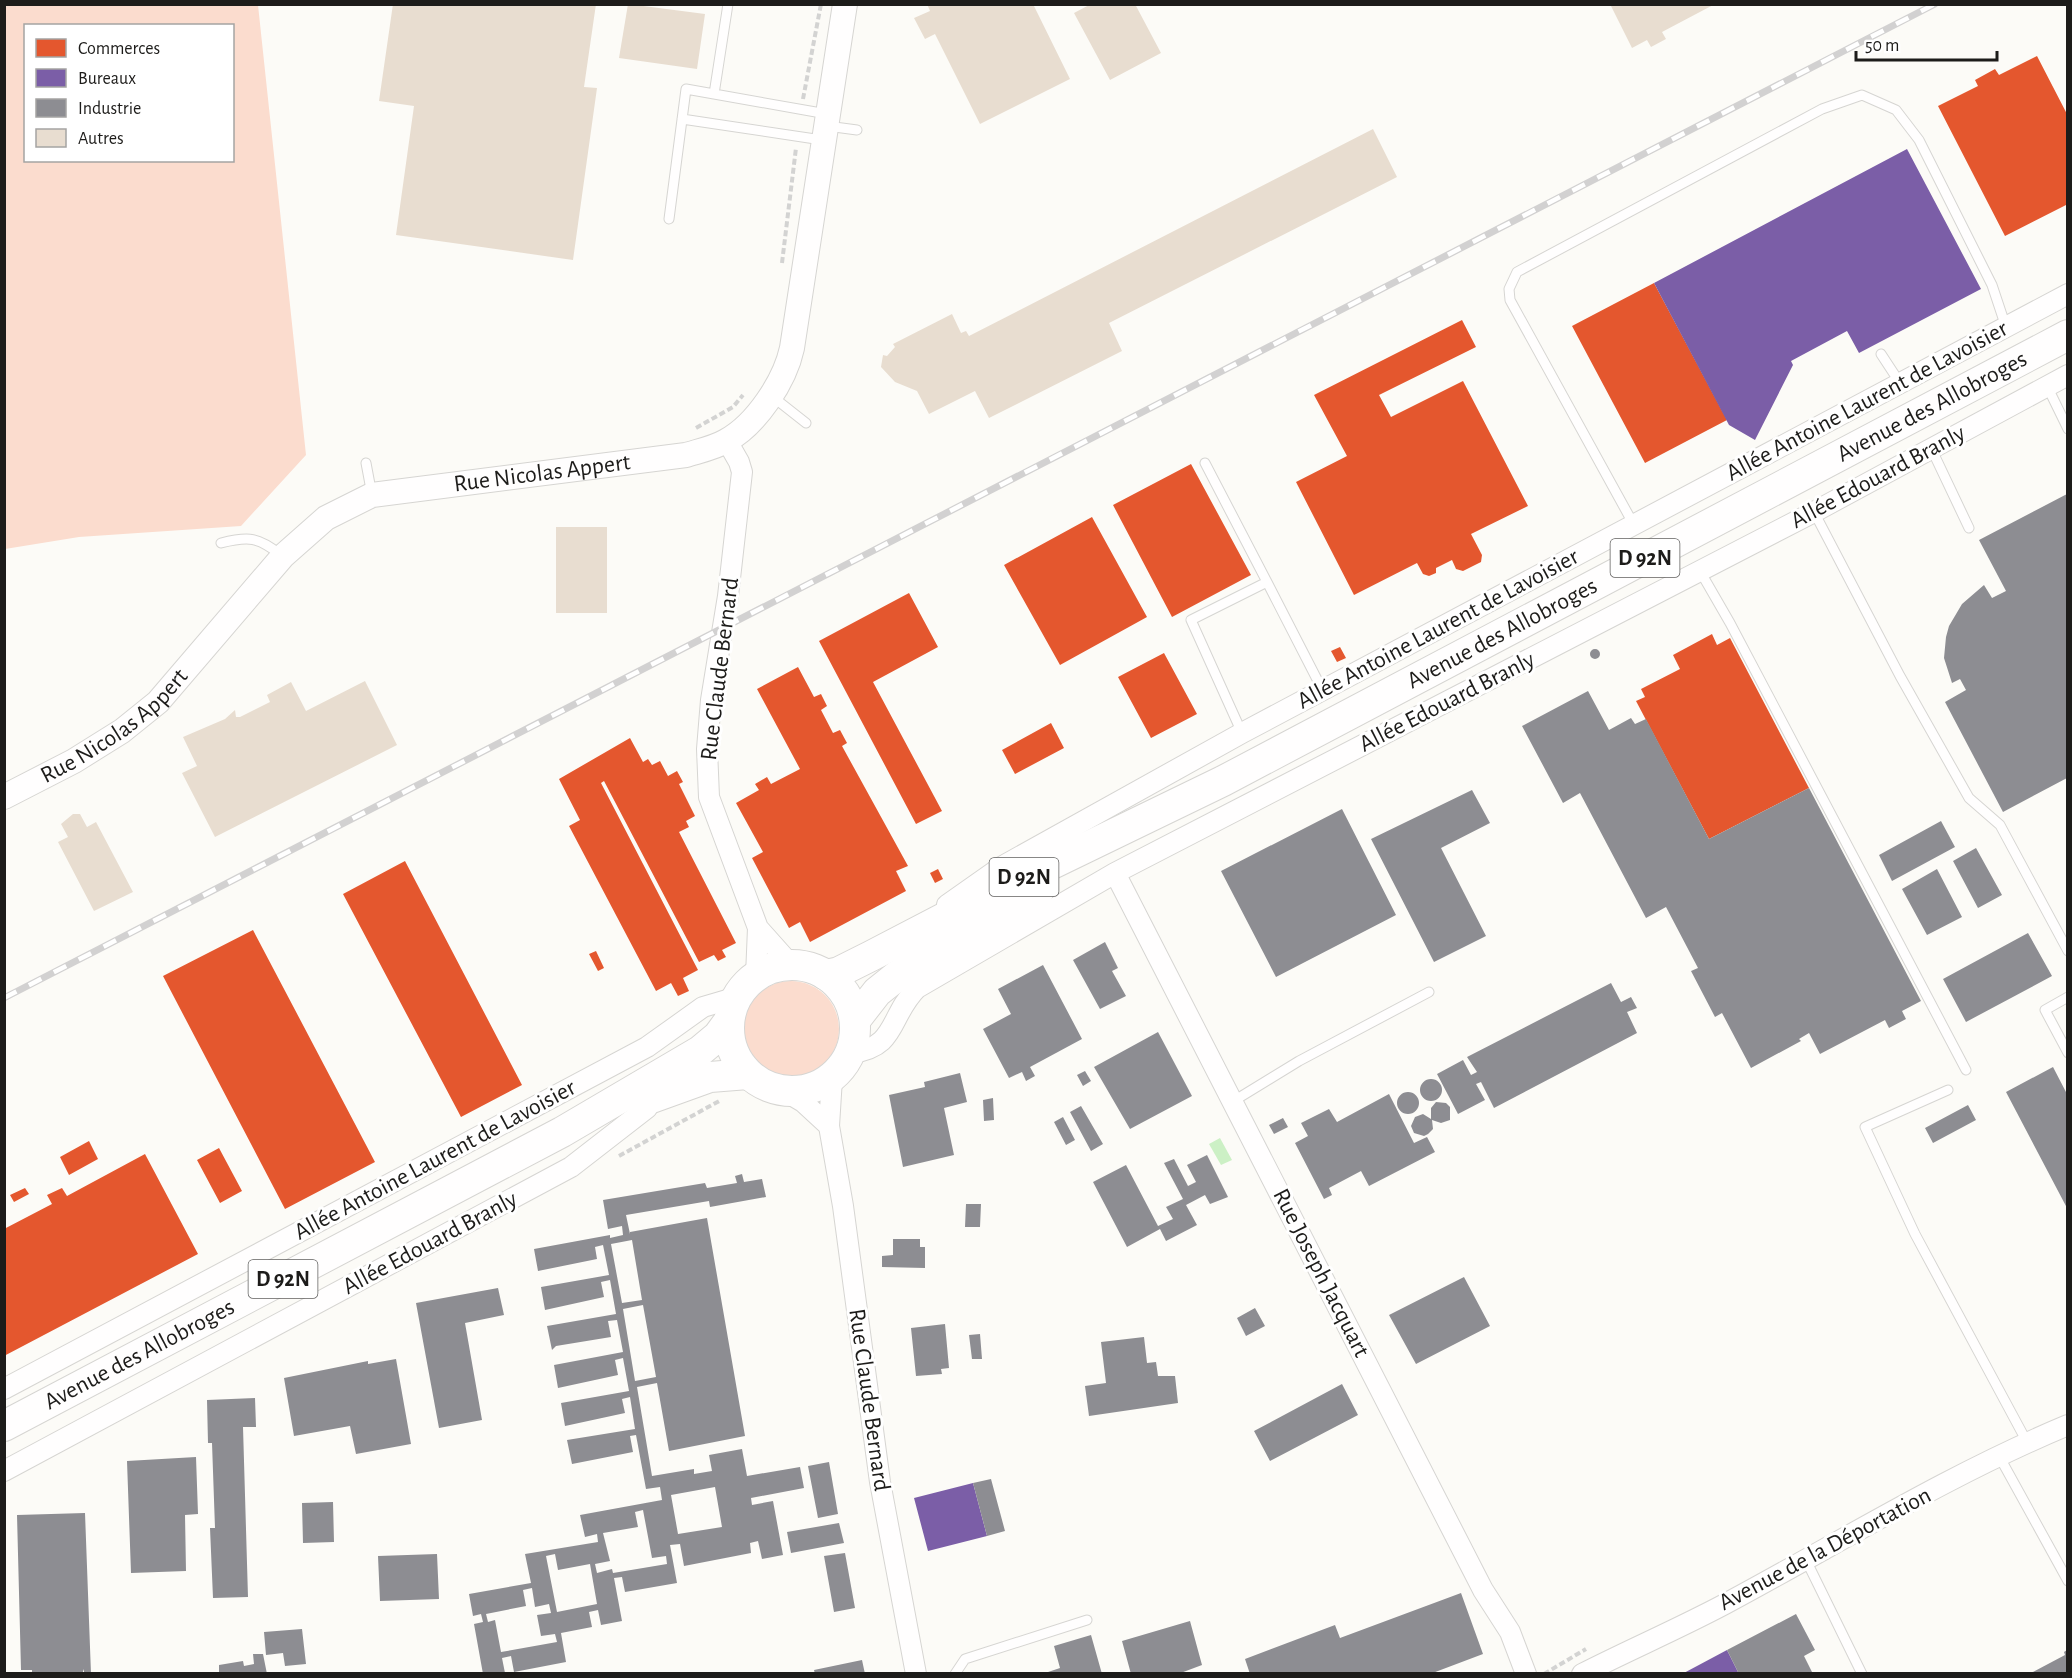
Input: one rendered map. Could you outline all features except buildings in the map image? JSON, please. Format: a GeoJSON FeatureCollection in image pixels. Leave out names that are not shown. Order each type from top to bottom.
{"type":"FeatureCollection","features":[{"type":"Feature","properties":{"kind":"main road","name":"Avenue des Allobroges"},"geometry":{"type":"LineString","coordinates":[[856,1019],[877,992],[997,880],[1223,781],[2067,335]]}},
{"type":"Feature","properties":{"kind":"main road","name":"Avenue des Allobroges"},"geometry":{"type":"LineString","coordinates":[[826,975],[929,942],[987,920],[1131,840],[1223,781]]}},
{"type":"Feature","properties":{"kind":"main road"},"geometry":{"type":"LineString","coordinates":[[791,965],[809,967],[826,975],[840,986],[850,1001],[856,1019],[856,1036],[851,1053],[832,1078],[818,1087],[786,1092],[772,1088],[748,1074],[732,1050],[741,998],[773,968],[791,965]]}},
{"type":"Feature","properties":{"kind":"main road","name":"Avenue des Allobroges"},"geometry":{"type":"LineString","coordinates":[[4,1426],[562,1132],[700,1051],[718,1036],[741,998]]}},
{"type":"Feature","properties":{"kind":"main road","name":"Avenue des Allobroges"},"geometry":{"type":"LineString","coordinates":[[562,1132],[710,1077],[748,1074]]}},
{"type":"Feature","properties":{"kind":"street","name":"Rue Nicolas Appert"},"geometry":{"type":"LineString","coordinates":[[4,797],[74,761],[122,731],[158,702],[283,556],[326,518],[372,495],[686,455],[727,441],[760,411],[759,393],[781,381],[790,356],[845,4]]}},
{"type":"Feature","properties":{"kind":"street","name":"Allée Antoine Laurent de Lavoisier"},"geometry":{"type":"LineString","coordinates":[[997,880],[1242,733],[2067,294]]}},
{"type":"Feature","properties":{"kind":"street","name":"Allée Edouard Branly"},"geometry":{"type":"LineString","coordinates":[[851,1053],[879,1045],[889,1034],[904,1000],[917,988],[1115,873],[1814,512],[2067,375]]}},
{"type":"Feature","properties":{"kind":"street","name":"Rue Claude Bernard"},"geometry":{"type":"LineString","coordinates":[[727,441],[742,472],[728,596],[711,700],[707,749],[709,797],[758,928],[791,965]]}},
{"type":"Feature","properties":{"kind":"street","name":"Rue Joseph Jacquart"},"geometry":{"type":"LineString","coordinates":[[1115,873],[1483,1590],[1510,1632],[1526,1674]]}},
{"type":"Feature","properties":{"kind":"street","name":"Rue Claude Bernard"},"geometry":{"type":"LineString","coordinates":[[741,998],[758,928]]}},
{"type":"Feature","properties":{"kind":"street","name":"Allée Antoine Laurent de Lavoisier"},"geometry":{"type":"LineString","coordinates":[[4,1389],[647,1047],[704,1007],[741,998]]}},
{"type":"Feature","properties":{"kind":"street","name":"Rue Claude Bernard"},"geometry":{"type":"LineString","coordinates":[[832,1078],[829,1126],[843,1206],[879,1482],[916,1674]]}},
{"type":"Feature","properties":{"kind":"street"},"geometry":{"type":"LineString","coordinates":[[786,1092],[802,1102],[829,1126]]}},
{"type":"Feature","properties":{"kind":"street","name":"Allée Edouard Branly"},"geometry":{"type":"LineString","coordinates":[[4,1471],[571,1167],[647,1108],[652,1098]]}},
{"type":"Feature","properties":{"kind":"street","name":"Avenue de la Déportation"},"geometry":{"type":"LineString","coordinates":[[1582,1674],[1725,1604],[1805,1558],[1999,1456],[2067,1425]]}},
{"type":"Feature","properties":{"kind":"street"},"geometry":{"type":"LineString","coordinates":[[1531,1674],[1541,1674]]}},
{"type":"Feature","properties":{"kind":"lane"},"geometry":{"type":"LineString","coordinates":[[714,94],[728,4]]}},
{"type":"Feature","properties":{"kind":"lane"},"geometry":{"type":"LineString","coordinates":[[669,219],[686,89],[802,109],[826,127]]}},
{"type":"Feature","properties":{"kind":"lane"},"geometry":{"type":"LineString","coordinates":[[1634,525],[1510,300],[1509,289],[1517,272],[1822,109],[1863,95],[1896,110],[1919,140],[1992,285],[2006,327]]}},
{"type":"Feature","properties":{"kind":"lane"},"geometry":{"type":"LineString","coordinates":[[682,119],[797,136],[826,127],[857,130]]}},
{"type":"Feature","properties":{"kind":"lane"},"geometry":{"type":"LineString","coordinates":[[1881,354],[1900,383]]}},
{"type":"Feature","properties":{"kind":"lane"},"geometry":{"type":"LineString","coordinates":[[2047,386],[2067,429]]}},
{"type":"Feature","properties":{"kind":"lane"},"geometry":{"type":"LineString","coordinates":[[759,393],[806,423]]}},
{"type":"Feature","properties":{"kind":"lane"},"geometry":{"type":"LineString","coordinates":[[1931,448],[1969,528]]}},
{"type":"Feature","properties":{"kind":"lane"},"geometry":{"type":"LineString","coordinates":[[366,463],[372,495]]}},
{"type":"Feature","properties":{"kind":"lane"},"geometry":{"type":"LineString","coordinates":[[1205,463],[1323,691]]}},
{"type":"Feature","properties":{"kind":"lane"},"geometry":{"type":"LineString","coordinates":[[1814,512],[1958,780],[1969,798],[2000,825],[2067,951]]}},
{"type":"Feature","properties":{"kind":"lane"},"geometry":{"type":"LineString","coordinates":[[221,543],[251,537],[267,544],[283,556]]}},
{"type":"Feature","properties":{"kind":"lane"},"geometry":{"type":"LineString","coordinates":[[1700,571],[1730,623],[1966,1070]]}},
{"type":"Feature","properties":{"kind":"lane"},"geometry":{"type":"LineString","coordinates":[[1242,733],[1191,620],[1267,582]]}},
{"type":"Feature","properties":{"kind":"lane"},"geometry":{"type":"LineString","coordinates":[[1232,1102],[1299,1061],[1429,992]]}},
{"type":"Feature","properties":{"kind":"lane"},"geometry":{"type":"LineString","coordinates":[[2067,997],[2045,1010],[2067,1053]]}},
{"type":"Feature","properties":{"kind":"lane"},"geometry":{"type":"LineString","coordinates":[[1948,1090],[1865,1127],[1915,1234],[2027,1442]]}},
{"type":"Feature","properties":{"kind":"lane"},"geometry":{"type":"LineString","coordinates":[[1999,1456],[2067,1581]]}},
{"type":"Feature","properties":{"kind":"lane"},"geometry":{"type":"LineString","coordinates":[[1805,1558],[1862,1674]]}},
{"type":"Feature","properties":{"kind":"lane"},"geometry":{"type":"LineString","coordinates":[[955,1674],[965,1659],[1087,1620]]}},
{"type":"Feature","properties":{"kind":"path"},"geometry":{"type":"LineString","coordinates":[[802,109],[820,4]]}},
{"type":"Feature","properties":{"kind":"path"},"geometry":{"type":"LineString","coordinates":[[781,270],[797,136]]}},
{"type":"Feature","properties":{"kind":"path"},"geometry":{"type":"LineString","coordinates":[[690,430],[709,423],[732,407],[759,393]]}},
{"type":"Feature","properties":{"kind":"path"},"geometry":{"type":"LineString","coordinates":[[615,1158],[727,1097]]}},
{"type":"Feature","properties":{"kind":"shaded area"},"geometry":{"type":"Polygon","coordinates":[[[5,4],[258,5],[306,455],[241,526],[79,537],[5,549],[5,4]]]}},
{"type":"Feature","properties":{"kind":"shaded area"},"geometry":{"type":"Polygon","coordinates":[[[791,981],[809,985],[825,995],[835,1011],[839,1029],[835,1047],[825,1063],[809,1073],[791,1077],[773,1073],[757,1063],[747,1047],[743,1029],[747,1011],[757,995],[773,985],[791,981]]]}},
{"type":"Feature","properties":{"kind":"shaded area"},"geometry":{"type":"Polygon","coordinates":[[[1220,1138],[1232,1160],[1221,1165],[1209,1144],[1220,1138]]]}},
{"type":"Feature","properties":{"kind":"railway"},"geometry":{"type":"LineString","coordinates":[[4,998],[1935,4]]}}]}
